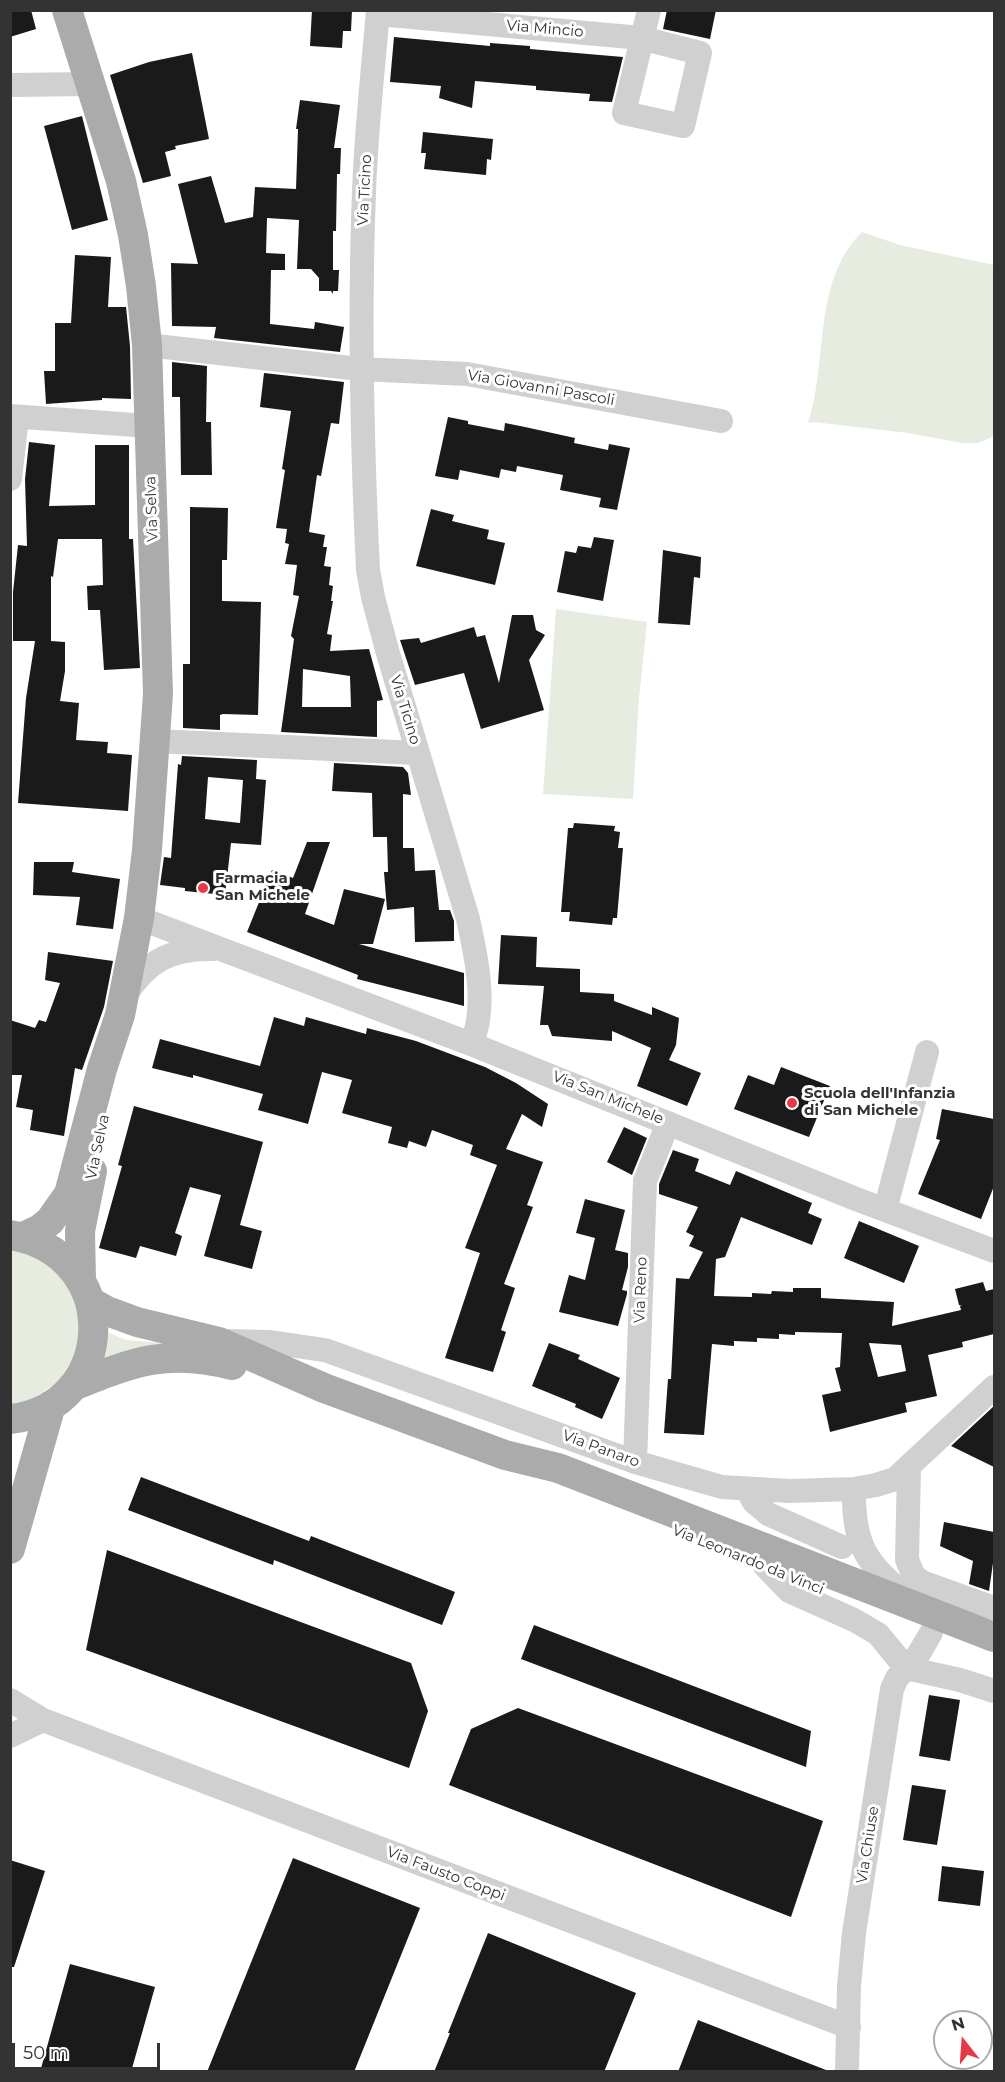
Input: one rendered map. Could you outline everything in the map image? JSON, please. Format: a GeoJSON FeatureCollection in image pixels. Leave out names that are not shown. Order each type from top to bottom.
{"type":"FeatureCollection","features":[{"type":"Feature","properties":{"kind":"main road","name":"Via Selva"},"geometry":{"type":"LineString","coordinates":[[67,10],[121,181],[133,235],[147,345],[158,651],[155,741],[147,850],[138,918],[122,1006],[115,1069],[80,1231],[86,1291],[93,1315],[93,1341],[85,1366],[73,1386]]}},
{"type":"Feature","properties":{"kind":"main road","name":"Via Selva"},"geometry":{"type":"LineString","coordinates":[[17,1236],[40,1229],[50,1221],[69,1194],[102,1069],[122,1006]]}},
{"type":"Feature","properties":{"kind":"main road"},"geometry":{"type":"LineString","coordinates":[[17,1236],[46,1246],[57,1253],[74,1270],[86,1291]]}},
{"type":"Feature","properties":{"kind":"main road","name":"Via Leonardo da Vinci"},"geometry":{"type":"LineString","coordinates":[[86,1291],[107,1311],[137,1322],[219,1342],[324,1388],[505,1455],[558,1468],[994,1637]]}},
{"type":"Feature","properties":{"kind":"main road","name":"Via Leonardo da Vinci"},"geometry":{"type":"LineString","coordinates":[[73,1386],[129,1365],[154,1358],[173,1357],[208,1358],[324,1388]]}},
{"type":"Feature","properties":{"kind":"main road"},"geometry":{"type":"LineString","coordinates":[[10,1419],[27,1416],[51,1405],[73,1386]]}},
{"type":"Feature","properties":{"kind":"main road"},"geometry":{"type":"LineString","coordinates":[[10,1549],[51,1405]]}},
{"type":"Feature","properties":{"kind":"main road","name":"Via Leonardo da Vinci"},"geometry":{"type":"LineString","coordinates":[[505,1455],[555,1483],[994,1658]]}},
{"type":"Feature","properties":{"kind":"street"},"geometry":{"type":"LineString","coordinates":[[641,38],[649,10]]}},
{"type":"Feature","properties":{"kind":"street","name":"Via Mincio"},"geometry":{"type":"LineString","coordinates":[[378,12],[641,38],[700,52],[684,126],[624,113],[641,38]]}},
{"type":"Feature","properties":{"kind":"street","name":"Via Ticino"},"geometry":{"type":"LineString","coordinates":[[378,12],[364,190],[360,369],[368,570],[387,650],[468,919],[477,959],[478,1006],[475,1035],[471,1044]]}},
{"type":"Feature","properties":{"kind":"street"},"geometry":{"type":"LineString","coordinates":[[10,85],[91,84]]}},
{"type":"Feature","properties":{"kind":"street"},"geometry":{"type":"LineString","coordinates":[[147,345],[360,369]]}},
{"type":"Feature","properties":{"kind":"street","name":"Via Giovanni Pascoli"},"geometry":{"type":"LineString","coordinates":[[360,369],[466,374],[721,421]]}},
{"type":"Feature","properties":{"kind":"street"},"geometry":{"type":"LineString","coordinates":[[10,479],[14,416],[149,426]]}},
{"type":"Feature","properties":{"kind":"street"},"geometry":{"type":"LineString","coordinates":[[155,741],[418,753]]}},
{"type":"Feature","properties":{"kind":"street","name":"Via San Michele"},"geometry":{"type":"LineString","coordinates":[[138,918],[471,1044],[885,1210],[994,1251]]}},
{"type":"Feature","properties":{"kind":"street","name":"Via San Michele"},"geometry":{"type":"LineString","coordinates":[[122,1006],[134,982],[149,966],[165,957],[181,952],[221,950]]}},
{"type":"Feature","properties":{"kind":"street"},"geometry":{"type":"LineString","coordinates":[[885,1210],[927,1052]]}},
{"type":"Feature","properties":{"kind":"street","name":"Via Reno"},"geometry":{"type":"LineString","coordinates":[[635,1462],[645,1181],[668,1123]]}},
{"type":"Feature","properties":{"kind":"street","name":"Via Panaro"},"geometry":{"type":"LineString","coordinates":[[219,1342],[270,1342],[326,1350],[635,1462],[710,1484],[747,1490],[854,1489]]}},
{"type":"Feature","properties":{"kind":"street"},"geometry":{"type":"LineString","coordinates":[[918,1606],[884,1578],[868,1557],[856,1527],[854,1489],[895,1479],[994,1387]]}},
{"type":"Feature","properties":{"kind":"street"},"geometry":{"type":"LineString","coordinates":[[909,1468],[908,1560],[914,1576],[922,1582],[994,1608]]}},
{"type":"Feature","properties":{"kind":"street"},"geometry":{"type":"LineString","coordinates":[[747,1490],[754,1502],[768,1514],[842,1547]]}},
{"type":"Feature","properties":{"kind":"street"},"geometry":{"type":"LineString","coordinates":[[765,1566],[789,1591],[854,1620],[878,1634],[906,1668],[960,1680],[994,1691]]}},
{"type":"Feature","properties":{"kind":"street","name":"Via Chiuse"},"geometry":{"type":"LineString","coordinates":[[847,2072],[849,1986],[855,1933],[892,1689],[897,1678],[918,1655],[931,1633]]}},
{"type":"Feature","properties":{"kind":"street","name":"Via Fausto Coppi"},"geometry":{"type":"LineString","coordinates":[[10,1700],[43,1720],[849,2027]]}},
{"type":"Feature","properties":{"kind":"street"},"geometry":{"type":"LineString","coordinates":[[10,1736],[43,1720]]}},
{"type":"Feature","properties":{"kind":"shaded area"},"geometry":{"type":"Polygon","coordinates":[[[862,232],[900,245],[994,265],[994,436],[978,443],[962,443],[908,433],[808,423],[818,374],[828,298],[835,275],[846,252],[862,232]]]}},
{"type":"Feature","properties":{"kind":"shaded area"},"geometry":{"type":"Polygon","coordinates":[[[556,609],[647,622],[639,698],[633,799],[543,794],[556,609]]]}},
{"type":"Feature","properties":{"kind":"shaded area"},"geometry":{"type":"Polygon","coordinates":[[[11,1247],[33,1253],[68,1282],[81,1326],[75,1356],[58,1382],[32,1399],[11,1404],[11,1247]]]}},
{"type":"Feature","properties":{"kind":"shaded area"},"geometry":{"type":"Polygon","coordinates":[[[105,1331],[126,1340],[164,1343],[100,1361],[105,1331]]]}},
{"type":"Feature","properties":{"kind":"building"},"geometry":{"type":"Polygon","coordinates":[[[10,10],[31,10],[36,29],[10,37],[10,10]]]}},
{"type":"Feature","properties":{"kind":"building"},"geometry":{"type":"Polygon","coordinates":[[[312,10],[352,10],[351,31],[343,31],[342,48],[310,46],[312,10]]]}},
{"type":"Feature","properties":{"kind":"building"},"geometry":{"type":"Polygon","coordinates":[[[667,10],[716,10],[710,39],[663,29],[667,10]]]}},
{"type":"Feature","properties":{"kind":"building"},"geometry":{"type":"Polygon","coordinates":[[[394,37],[490,46],[490,43],[530,46],[530,49],[623,57],[612,102],[589,101],[590,94],[536,90],[536,86],[475,81],[472,108],[439,98],[441,86],[390,82],[394,37]]]}},
{"type":"Feature","properties":{"kind":"building"},"geometry":{"type":"Polygon","coordinates":[[[192,53],[209,139],[175,146],[176,149],[165,152],[171,176],[143,183],[110,75],[149,62],[192,53]]]}},
{"type":"Feature","properties":{"kind":"building"},"geometry":{"type":"Polygon","coordinates":[[[300,100],[340,105],[334,148],[341,148],[340,174],[337,174],[336,231],[333,231],[333,270],[339,270],[338,291],[333,291],[333,294],[331,291],[319,291],[319,278],[311,269],[297,269],[299,220],[267,218],[266,253],[285,254],[285,270],[271,270],[270,324],[314,329],[315,322],[344,327],[340,352],[214,338],[216,327],[172,326],[171,263],[198,264],[178,184],[211,176],[225,223],[253,217],[255,187],[296,189],[298,129],[296,129],[300,100]]]}},
{"type":"Feature","properties":{"kind":"building"},"geometry":{"type":"Polygon","coordinates":[[[82,116],[108,220],[72,230],[44,126],[82,116]]]}},
{"type":"Feature","properties":{"kind":"building"},"geometry":{"type":"Polygon","coordinates":[[[423,132],[493,139],[491,160],[487,159],[486,175],[424,169],[426,153],[421,153],[423,132]]]}},
{"type":"Feature","properties":{"kind":"building"},"geometry":{"type":"Polygon","coordinates":[[[75,255],[111,257],[108,307],[126,307],[130,346],[131,399],[102,398],[102,400],[46,404],[44,371],[55,371],[55,323],[71,323],[75,255]]]}},
{"type":"Feature","properties":{"kind":"building"},"geometry":{"type":"Polygon","coordinates":[[[172,362],[207,366],[206,422],[211,422],[212,475],[181,475],[180,397],[172,397],[172,362]]]}},
{"type":"Feature","properties":{"kind":"building"},"geometry":{"type":"Polygon","coordinates":[[[264,373],[344,382],[339,424],[331,423],[321,476],[317,475],[309,532],[325,535],[323,547],[327,547],[324,566],[331,567],[329,585],[333,586],[331,601],[333,601],[327,634],[332,635],[330,651],[369,649],[383,700],[377,701],[377,737],[281,732],[294,639],[291,636],[299,596],[293,595],[297,565],[285,564],[289,544],[285,543],[287,529],[276,528],[291,411],[260,407],[264,373]],[[303,669],[302,707],[351,707],[350,676],[303,669]]]}},
{"type":"Feature","properties":{"kind":"building"},"geometry":{"type":"Polygon","coordinates":[[[448,417],[468,421],[468,424],[504,431],[505,423],[525,427],[575,438],[574,443],[608,450],[609,444],[630,448],[617,510],[599,507],[601,498],[560,490],[563,475],[517,466],[516,472],[501,469],[499,478],[460,470],[458,480],[435,476],[448,417]]]}},
{"type":"Feature","properties":{"kind":"building"},"geometry":{"type":"Polygon","coordinates":[[[29,442],[55,445],[49,506],[95,505],[95,445],[129,445],[129,539],[133,539],[140,668],[104,670],[100,610],[88,610],[87,586],[103,585],[102,539],[58,539],[53,577],[51,576],[51,641],[65,642],[65,671],[60,701],[79,703],[76,740],[108,742],[107,753],[132,755],[128,811],[18,803],[26,698],[35,641],[13,641],[13,592],[18,545],[27,546],[25,479],[29,442]]]}},
{"type":"Feature","properties":{"kind":"building"},"geometry":{"type":"Polygon","coordinates":[[[190,507],[228,508],[227,560],[222,560],[222,601],[261,602],[258,715],[220,715],[220,730],[183,728],[183,664],[190,664],[190,507]]]}},
{"type":"Feature","properties":{"kind":"building"},"geometry":{"type":"Polygon","coordinates":[[[431,509],[454,515],[452,521],[489,530],[487,539],[505,543],[495,585],[416,566],[431,509]]]}},
{"type":"Feature","properties":{"kind":"building"},"geometry":{"type":"Polygon","coordinates":[[[594,537],[614,540],[603,601],[557,592],[565,551],[576,553],[578,546],[591,548],[594,537]]]}},
{"type":"Feature","properties":{"kind":"building"},"geometry":{"type":"Polygon","coordinates":[[[663,550],[701,557],[700,578],[694,577],[690,625],[658,623],[663,550]]]}},
{"type":"Feature","properties":{"kind":"building"},"geometry":{"type":"Polygon","coordinates":[[[512,615],[533,615],[536,630],[545,635],[529,660],[544,710],[481,729],[464,673],[415,685],[400,640],[419,638],[421,643],[474,627],[477,637],[485,635],[499,683],[512,615]]]}},
{"type":"Feature","properties":{"kind":"building"},"geometry":{"type":"Polygon","coordinates":[[[182,756],[257,760],[256,779],[266,780],[261,845],[231,843],[225,895],[185,891],[185,888],[160,885],[164,857],[171,858],[178,764],[181,765],[182,756]],[[208,777],[205,819],[240,823],[243,780],[208,777]]]}},
{"type":"Feature","properties":{"kind":"building"},"geometry":{"type":"Polygon","coordinates":[[[334,763],[403,767],[408,773],[411,795],[403,794],[403,848],[414,848],[415,871],[435,870],[439,910],[450,910],[454,921],[454,941],[415,942],[414,907],[387,910],[384,872],[388,872],[387,837],[373,837],[372,793],[332,791],[334,763]]]}},
{"type":"Feature","properties":{"kind":"building"},"geometry":{"type":"Polygon","coordinates":[[[574,823],[615,826],[614,831],[620,832],[618,848],[623,848],[617,918],[613,918],[612,925],[569,921],[570,912],[561,912],[568,828],[573,828],[574,823]]]}},
{"type":"Feature","properties":{"kind":"building"},"geometry":{"type":"Polygon","coordinates":[[[307,842],[330,842],[305,914],[334,925],[344,889],[385,899],[373,944],[359,944],[464,973],[464,1006],[357,979],[358,975],[247,932],[272,870],[293,878],[307,842]]]}},
{"type":"Feature","properties":{"kind":"building"},"geometry":{"type":"Polygon","coordinates":[[[34,862],[74,862],[72,872],[120,879],[113,929],[76,925],[80,897],[33,895],[34,862]]]}},
{"type":"Feature","properties":{"kind":"building"},"geometry":{"type":"Polygon","coordinates":[[[501,935],[537,937],[536,967],[580,969],[580,992],[614,994],[614,1001],[652,1015],[652,1007],[679,1018],[676,1045],[669,1060],[701,1073],[687,1106],[637,1086],[651,1048],[612,1031],[612,1041],[552,1036],[548,1025],[540,1025],[544,986],[498,984],[501,935]]]}},
{"type":"Feature","properties":{"kind":"building"},"geometry":{"type":"Polygon","coordinates":[[[48,952],[113,961],[104,1007],[82,1070],[75,1068],[64,1136],[30,1130],[33,1110],[16,1107],[22,1075],[10,1075],[10,1020],[35,1028],[39,1020],[46,1022],[60,983],[45,980],[48,952]]]}},
{"type":"Feature","properties":{"kind":"building"},"geometry":{"type":"Polygon","coordinates":[[[274,1017],[304,1026],[306,1017],[366,1034],[367,1028],[416,1041],[485,1067],[516,1083],[548,1104],[542,1127],[522,1114],[506,1149],[543,1162],[527,1205],[533,1207],[504,1284],[515,1288],[501,1330],[506,1332],[493,1372],[445,1358],[480,1253],[465,1248],[497,1165],[470,1155],[473,1145],[432,1130],[426,1147],[409,1141],[407,1148],[388,1143],[392,1127],[342,1113],[352,1080],[322,1072],[308,1124],[258,1110],[263,1094],[193,1075],[193,1078],[152,1068],[160,1039],[260,1066],[274,1017]]]}},
{"type":"Feature","properties":{"kind":"building"},"geometry":{"type":"Polygon","coordinates":[[[781,1067],[830,1086],[809,1137],[734,1109],[748,1075],[774,1085],[781,1067]]]}},
{"type":"Feature","properties":{"kind":"building"},"geometry":{"type":"Polygon","coordinates":[[[134,1106],[263,1142],[240,1225],[262,1231],[252,1269],[204,1256],[221,1195],[190,1187],[175,1233],[182,1236],[176,1256],[140,1246],[136,1258],[99,1248],[122,1166],[118,1165],[134,1106]]]}},
{"type":"Feature","properties":{"kind":"building"},"geometry":{"type":"Polygon","coordinates":[[[942,1109],[994,1119],[994,1186],[981,1219],[918,1194],[940,1140],[936,1139],[942,1109]]]}},
{"type":"Feature","properties":{"kind":"building"},"geometry":{"type":"Polygon","coordinates":[[[624,1127],[647,1138],[632,1175],[607,1162],[624,1127]]]}},
{"type":"Feature","properties":{"kind":"building"},"geometry":{"type":"Polygon","coordinates":[[[673,1150],[699,1159],[695,1171],[730,1185],[736,1171],[812,1203],[808,1213],[822,1219],[812,1245],[741,1217],[725,1257],[716,1259],[714,1296],[752,1297],[752,1293],[771,1294],[772,1291],[793,1292],[793,1288],[821,1288],[821,1298],[894,1302],[892,1326],[961,1310],[960,1306],[962,1306],[959,1305],[955,1289],[983,1282],[986,1291],[994,1289],[994,1334],[962,1342],[963,1347],[928,1355],[937,1396],[905,1403],[907,1412],[830,1432],[822,1395],[841,1391],[835,1368],[840,1367],[842,1333],[795,1332],[795,1335],[779,1334],[779,1339],[757,1338],[757,1342],[734,1341],[734,1346],[712,1344],[704,1435],[664,1433],[668,1379],[671,1379],[676,1278],[689,1279],[703,1252],[689,1246],[694,1236],[686,1232],[698,1207],[659,1194],[659,1184],[673,1150]],[[869,1343],[878,1377],[906,1371],[901,1345],[869,1343]]]}},
{"type":"Feature","properties":{"kind":"building"},"geometry":{"type":"Polygon","coordinates":[[[585,1199],[625,1210],[615,1250],[628,1253],[628,1267],[622,1290],[627,1291],[627,1294],[618,1326],[559,1312],[569,1275],[585,1280],[595,1238],[576,1233],[585,1199]]]}},
{"type":"Feature","properties":{"kind":"building"},"geometry":{"type":"Polygon","coordinates":[[[859,1221],[919,1246],[904,1283],[844,1258],[859,1221]]]}},
{"type":"Feature","properties":{"kind":"building"},"geometry":{"type":"Polygon","coordinates":[[[549,1343],[580,1355],[578,1359],[620,1378],[602,1419],[575,1407],[576,1404],[532,1386],[549,1343]]]}},
{"type":"Feature","properties":{"kind":"building"},"geometry":{"type":"Polygon","coordinates":[[[994,1406],[994,1467],[951,1446],[994,1406]]]}},
{"type":"Feature","properties":{"kind":"building"},"geometry":{"type":"Polygon","coordinates":[[[141,1477],[309,1541],[311,1536],[455,1592],[442,1625],[274,1560],[273,1565],[128,1510],[141,1477]]]}},
{"type":"Feature","properties":{"kind":"building"},"geometry":{"type":"Polygon","coordinates":[[[944,1522],[994,1532],[994,1556],[989,1591],[969,1584],[973,1561],[940,1546],[944,1522]]]}},
{"type":"Feature","properties":{"kind":"building"},"geometry":{"type":"Polygon","coordinates":[[[107,1550],[411,1663],[428,1711],[409,1768],[86,1650],[107,1550]]]}},
{"type":"Feature","properties":{"kind":"building"},"geometry":{"type":"Polygon","coordinates":[[[534,1625],[811,1731],[806,1767],[521,1659],[534,1625]]]}},
{"type":"Feature","properties":{"kind":"building"},"geometry":{"type":"Polygon","coordinates":[[[929,1695],[960,1700],[950,1761],[919,1756],[929,1695]]]}},
{"type":"Feature","properties":{"kind":"building"},"geometry":{"type":"Polygon","coordinates":[[[518,1708],[823,1821],[791,1917],[449,1785],[471,1729],[518,1708]]]}},
{"type":"Feature","properties":{"kind":"building"},"geometry":{"type":"Polygon","coordinates":[[[912,1785],[946,1790],[937,1845],[903,1840],[912,1785]]]}},
{"type":"Feature","properties":{"kind":"building"},"geometry":{"type":"Polygon","coordinates":[[[293,1858],[420,1908],[354,2072],[207,2072],[293,1858]]]}},
{"type":"Feature","properties":{"kind":"building"},"geometry":{"type":"Polygon","coordinates":[[[10,1860],[45,1871],[14,1967],[10,1967],[10,1860]]]}},
{"type":"Feature","properties":{"kind":"building"},"geometry":{"type":"Polygon","coordinates":[[[942,1866],[984,1871],[980,1906],[938,1901],[942,1866]]]}},
{"type":"Feature","properties":{"kind":"building"},"geometry":{"type":"Polygon","coordinates":[[[488,1933],[636,1993],[604,2072],[434,2072],[488,1933]]]}},
{"type":"Feature","properties":{"kind":"building"},"geometry":{"type":"Polygon","coordinates":[[[70,1964],[155,1987],[131,2072],[40,2072],[70,1964]]]}},
{"type":"Feature","properties":{"kind":"building"},"geometry":{"type":"Polygon","coordinates":[[[698,2020],[826,2070],[826,2072],[678,2072],[698,2020]]]}},
{"type":"Feature","properties":{"kind":"place","name":"Farmacia San Michele"},"geometry":{"type":"Point","coordinates":[203,888]}},
{"type":"Feature","properties":{"kind":"place","name":"Scuola dell'Infanzia di San Michele"},"geometry":{"type":"Point","coordinates":[792,1103]}}]}
